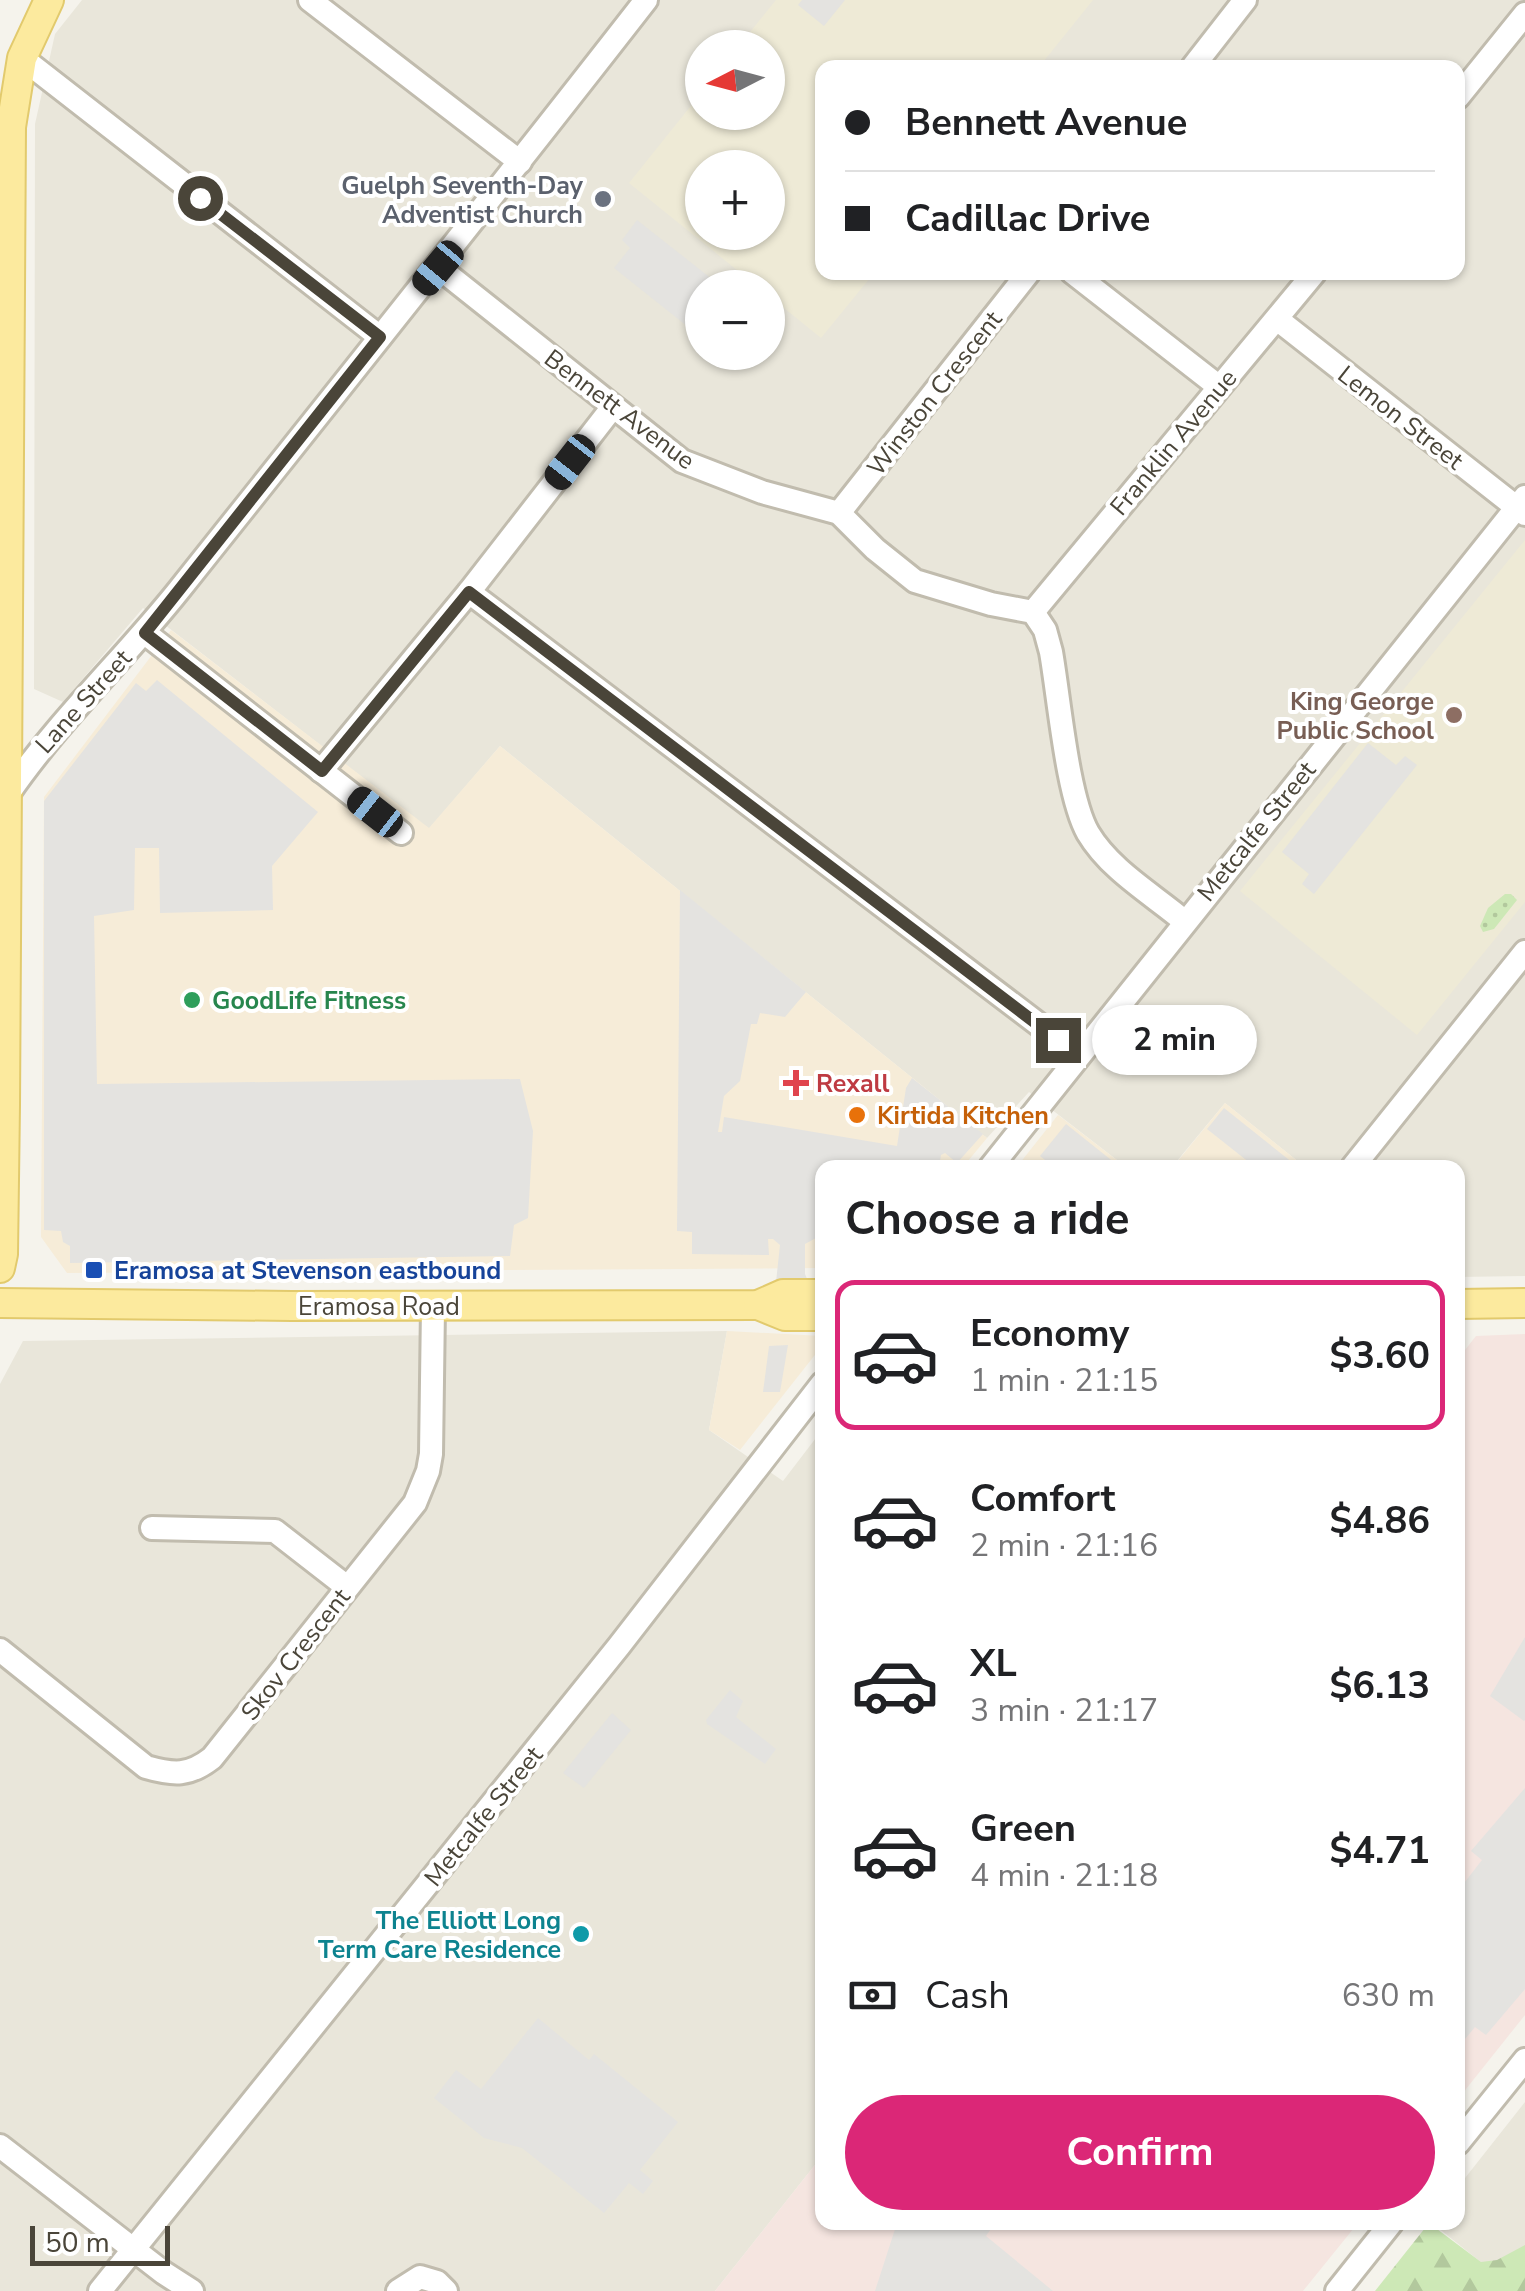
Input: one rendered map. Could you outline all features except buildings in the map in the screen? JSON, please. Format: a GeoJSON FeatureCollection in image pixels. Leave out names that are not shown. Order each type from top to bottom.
{"type":"FeatureCollection","features":[{"type":"Feature","properties":{"kind":"main road"},"geometry":{"type":"LineString","coordinates":[[0,1268],[8,794],[11,127],[22,58],[49,0]]}},
{"type":"Feature","properties":{"kind":"main road","name":"Eramosa Road"},"geometry":{"type":"LineString","coordinates":[[0,1303],[758,1305],[784,1294],[815,1294]]}},
{"type":"Feature","properties":{"kind":"main road"},"geometry":{"type":"LineString","coordinates":[[1465,1304],[1525,1302]]}},
{"type":"Feature","properties":{"kind":"main road","name":"Eramosa Road"},"geometry":{"type":"LineString","coordinates":[[758,1305],[784,1316],[815,1316]]}},
{"type":"Feature","properties":{"kind":"street"},"geometry":{"type":"LineString","coordinates":[[310,0],[520,162]]}},
{"type":"Feature","properties":{"kind":"street","name":"Lane Street"},"geometry":{"type":"LineString","coordinates":[[8,794],[34,755],[145,633],[438,268],[646,0]]}},
{"type":"Feature","properties":{"kind":"street"},"geometry":{"type":"LineString","coordinates":[[1198,60],[1245,0]]}},
{"type":"Feature","properties":{"kind":"street"},"geometry":{"type":"LineString","coordinates":[[1465,89],[1525,14]]}},
{"type":"Feature","properties":{"kind":"street"},"geometry":{"type":"LineString","coordinates":[[22,58],[380,337]]}},
{"type":"Feature","properties":{"kind":"street","name":"Bennett Avenue"},"geometry":{"type":"LineString","coordinates":[[438,268],[682,462],[762,492],[839,513],[915,581],[1033,612]]}},
{"type":"Feature","properties":{"kind":"street","name":"Winston Crescent"},"geometry":{"type":"LineString","coordinates":[[839,513],[1024,280]]}},
{"type":"Feature","properties":{"kind":"street"},"geometry":{"type":"LineString","coordinates":[[1082,280],[1218,386]]}},
{"type":"Feature","properties":{"kind":"street","name":"Franklin Avenue"},"geometry":{"type":"LineString","coordinates":[[1033,612],[1309,280]]}},
{"type":"Feature","properties":{"kind":"street","name":"Lemon Street"},"geometry":{"type":"LineString","coordinates":[[1277,319],[1522,506]]}},
{"type":"Feature","properties":{"kind":"street"},"geometry":{"type":"LineString","coordinates":[[322,771],[469,592],[612,408]]}},
{"type":"Feature","properties":{"kind":"street","name":"Metcalfe Street"},"geometry":{"type":"LineString","coordinates":[[996,1160],[1184,921],[1522,506]]}},
{"type":"Feature","properties":{"kind":"street"},"geometry":{"type":"LineString","coordinates":[[469,592],[1079,1055]]}},
{"type":"Feature","properties":{"kind":"street"},"geometry":{"type":"LineString","coordinates":[[1033,612],[1045,630],[1051,652],[1075,794],[1088,832],[1116,866],[1184,921]]}},
{"type":"Feature","properties":{"kind":"street"},"geometry":{"type":"LineString","coordinates":[[145,633],[401,833]]}},
{"type":"Feature","properties":{"kind":"street"},"geometry":{"type":"LineString","coordinates":[[1358,1160],[1525,952]]}},
{"type":"Feature","properties":{"kind":"street","name":"Skov Crescent"},"geometry":{"type":"LineString","coordinates":[[0,1650],[146,1767],[175,1775],[197,1770],[212,1758],[415,1502],[428,1471],[433,1306]]}},
{"type":"Feature","properties":{"kind":"street","name":"Metcalfe Street"},"geometry":{"type":"LineString","coordinates":[[100,2291],[619,1646],[815,1393]]}},
{"type":"Feature","properties":{"kind":"street"},"geometry":{"type":"LineString","coordinates":[[152,1528],[275,1530],[347,1587]]}},
{"type":"Feature","properties":{"kind":"street"},"geometry":{"type":"LineString","coordinates":[[1465,2133],[1525,2060]]}},
{"type":"Feature","properties":{"kind":"street"},"geometry":{"type":"LineString","coordinates":[[0,2146],[192,2291]]}},
{"type":"Feature","properties":{"kind":"street"},"geometry":{"type":"LineString","coordinates":[[1337,2291],[1386,2230]]}},
{"type":"Feature","properties":{"kind":"street"},"geometry":{"type":"LineString","coordinates":[[398,2291],[420,2278],[437,2282],[446,2291]]}},
{"type":"Feature","properties":{"kind":"shaded area"},"geometry":{"type":"Polygon","coordinates":[[[82,0],[1525,0],[1525,1276],[1465,1277],[1465,1160],[1296,1160],[1225,1103],[1178,1160],[1117,1160],[1029,1092],[987,1138],[500,746],[429,829],[143,608],[63,702],[34,689],[35,124],[55,34],[82,0]]]}},
{"type":"Feature","properties":{"kind":"shaded area"},"geometry":{"type":"Polygon","coordinates":[[[776,0],[1093,0],[1045,60],[815,60],[815,280],[868,280],[821,338],[785,309],[785,270],[737,270],[712,250],[785,250],[785,150],[685,150],[685,228],[629,183],[685,113],[685,130],[785,130],[785,30],[752,30],[776,0]]]}},
{"type":"Feature","properties":{"kind":"shaded area"},"geometry":{"type":"Polygon","coordinates":[[[802,0],[845,0],[824,26],[798,5],[802,0]]]}},
{"type":"Feature","properties":{"kind":"shaded area"},"geometry":{"type":"Polygon","coordinates":[[[637,220],[700,270],[685,270],[685,324],[614,268],[630,248],[622,240],[637,220]]]}},
{"type":"Feature","properties":{"kind":"shaded area","name":"King George Public School"},"geometry":{"type":"Polygon","coordinates":[[[1525,540],[1525,902],[1417,1035],[1240,891],[1525,540]]]}},
{"type":"Feature","properties":{"kind":"shaded area"},"geometry":{"type":"Polygon","coordinates":[[[171,630],[429,828],[500,746],[987,1138],[969,1160],[815,1160],[815,1268],[67,1273],[41,1237],[44,797],[171,630]]]}},
{"type":"Feature","properties":{"kind":"shaded area"},"geometry":{"type":"Polygon","coordinates":[[[157,680],[318,812],[272,866],[273,910],[160,913],[159,848],[135,848],[134,910],[94,916],[97,1084],[520,1079],[533,1131],[528,1218],[514,1225],[510,1256],[70,1263],[70,1246],[63,1242],[61,1231],[44,1230],[44,801],[136,683],[146,691],[157,680]]]}},
{"type":"Feature","properties":{"kind":"shaded area"},"geometry":{"type":"Polygon","coordinates":[[[1368,743],[1396,765],[1405,756],[1417,765],[1314,894],[1302,884],[1309,874],[1282,852],[1368,743]]]}},
{"type":"Feature","properties":{"kind":"shaded area"},"geometry":{"type":"Polygon","coordinates":[[[680,890],[806,992],[785,1017],[760,1013],[757,1024],[751,1024],[740,1081],[724,1096],[718,1132],[722,1132],[724,1117],[897,1146],[906,1088],[912,1078],[983,1134],[960,1160],[945,1153],[940,1160],[815,1160],[815,1239],[805,1244],[808,1281],[776,1282],[780,1245],[773,1239],[768,1239],[769,1255],[692,1254],[692,1232],[677,1231],[680,890]]]}},
{"type":"Feature","properties":{"kind":"shaded area"},"geometry":{"type":"Polygon","coordinates":[[[1225,1103],[1296,1160],[1179,1160],[1225,1103]]]}},
{"type":"Feature","properties":{"kind":"shaded area"},"geometry":{"type":"Polygon","coordinates":[[[1224,1108],[1289,1160],[1246,1160],[1207,1129],[1224,1108]]]}},
{"type":"Feature","properties":{"kind":"shaded area"},"geometry":{"type":"Polygon","coordinates":[[[1058,1115],[1117,1160],[1022,1160],[1058,1115]]]}},
{"type":"Feature","properties":{"kind":"shaded area"},"geometry":{"type":"Polygon","coordinates":[[[1066,1124],[1111,1160],[1045,1160],[1040,1156],[1066,1124]]]}},
{"type":"Feature","properties":{"kind":"shaded area"},"geometry":{"type":"Polygon","coordinates":[[[727,1331],[709,1430],[783,1481],[815,1439],[815,2165],[715,2291],[0,2291],[0,1384],[23,1341],[727,1331]]]}},
{"type":"Feature","properties":{"kind":"shaded area"},"geometry":{"type":"Polygon","coordinates":[[[727,1331],[815,1336],[815,1355],[740,1450],[709,1430],[727,1331]]]}},
{"type":"Feature","properties":{"kind":"shaded area"},"geometry":{"type":"Polygon","coordinates":[[[1525,1334],[1525,2015],[1465,2090],[1465,1350],[1476,1336],[1525,1334]]]}},
{"type":"Feature","properties":{"kind":"shaded area"},"geometry":{"type":"Polygon","coordinates":[[[788,1345],[780,1392],[763,1392],[769,1346],[788,1345]]]}},
{"type":"Feature","properties":{"kind":"shaded area"},"geometry":{"type":"Polygon","coordinates":[[[1525,1637],[1525,1720],[1524,1721],[1490,1696],[1525,1637]]]}},
{"type":"Feature","properties":{"kind":"shaded area"},"geometry":{"type":"Polygon","coordinates":[[[730,1690],[743,1701],[736,1717],[776,1749],[765,1764],[707,1724],[706,1720],[730,1690]]]}},
{"type":"Feature","properties":{"kind":"shaded area"},"geometry":{"type":"Polygon","coordinates":[[[612,1713],[631,1730],[584,1788],[563,1773],[612,1713]]]}},
{"type":"Feature","properties":{"kind":"shaded area"},"geometry":{"type":"Polygon","coordinates":[[[1525,1788],[1525,1989],[1486,2035],[1475,2027],[1465,2039],[1465,1882],[1482,1860],[1471,1851],[1525,1788]]]}},
{"type":"Feature","properties":{"kind":"shaded area"},"geometry":{"type":"Polygon","coordinates":[[[538,2018],[589,2060],[594,2054],[678,2122],[640,2170],[653,2181],[643,2194],[629,2183],[604,2213],[522,2148],[484,2138],[434,2098],[456,2070],[481,2089],[538,2018]]]}},
{"type":"Feature","properties":{"kind":"shaded area"},"geometry":{"type":"Polygon","coordinates":[[[1525,2102],[1525,2285],[1497,2275],[1441,2230],[1465,2230],[1465,2178],[1525,2102]]]}},
{"type":"Feature","properties":{"kind":"shaded area"},"geometry":{"type":"Polygon","coordinates":[[[815,2165],[815,2230],[1352,2230],[1303,2291],[715,2291],[815,2165]]]}},
{"type":"Feature","properties":{"kind":"shaded area"},"geometry":{"type":"Polygon","coordinates":[[[895,2230],[990,2230],[986,2236],[1053,2291],[875,2291],[895,2230]]]}},
{"type":"Feature","properties":{"kind":"green space"},"geometry":{"type":"Polygon","coordinates":[[[1505,894],[1517,900],[1494,929],[1483,932],[1480,926],[1488,908],[1505,894]]]}},
{"type":"Feature","properties":{"kind":"green space"},"geometry":{"type":"Polygon","coordinates":[[[1423,2230],[1438,2230],[1481,2262],[1497,2260],[1525,2245],[1525,2291],[1375,2291],[1423,2230]]]}},
{"type":"Feature","properties":{"kind":"place","name":"Guelph Seventh-Day Adventist Church"},"geometry":{"type":"Point","coordinates":[603,199]}},
{"type":"Feature","properties":{"kind":"place","name":"King George Public School"},"geometry":{"type":"Point","coordinates":[1454,715]}},
{"type":"Feature","properties":{"kind":"place","name":"GoodLife Fitness"},"geometry":{"type":"Point","coordinates":[192,1000]}},
{"type":"Feature","properties":{"kind":"place","name":"Rexall"},"geometry":{"type":"Point","coordinates":[796,1083]}},
{"type":"Feature","properties":{"kind":"place","name":"Kirtida Kitchen"},"geometry":{"type":"Point","coordinates":[857,1115]}},
{"type":"Feature","properties":{"kind":"place","name":"Eramosa at Stevenson eastbound"},"geometry":{"type":"Point","coordinates":[94,1270]}},
{"type":"Feature","properties":{"kind":"place","name":"The Elliott Long Term Care Residence"},"geometry":{"type":"Point","coordinates":[581,1934]}},
{"type":"Feature","properties":{"kind":"route"},"geometry":{"type":"LineString","coordinates":[[200,198],[380,337],[145,633],[322,771],[469,592],[1058,1040]]}}]}
